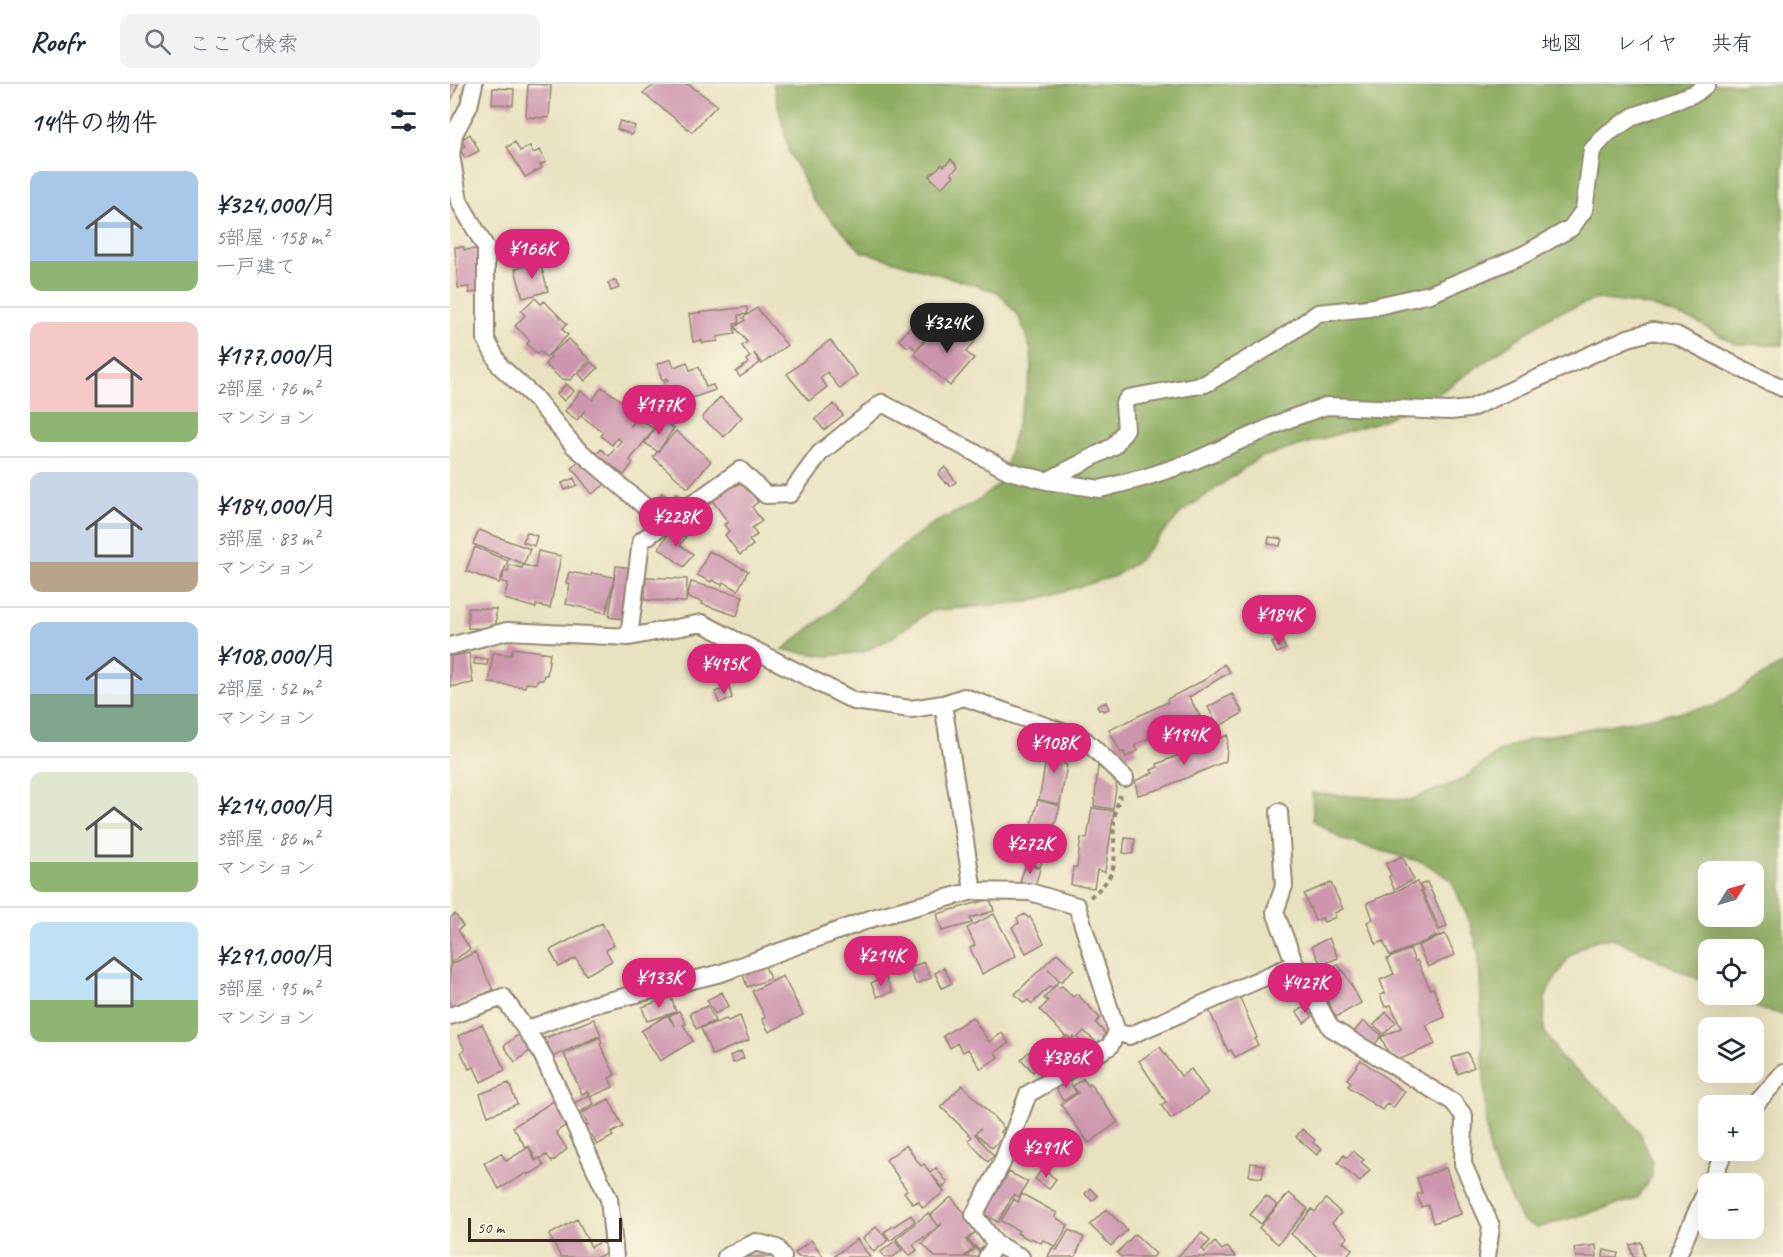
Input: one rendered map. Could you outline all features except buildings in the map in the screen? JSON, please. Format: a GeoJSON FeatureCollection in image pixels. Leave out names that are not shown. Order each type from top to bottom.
{"type":"FeatureCollection","features":[{"type":"Feature","properties":{"kind":"street"},"geometry":{"type":"LineString","coordinates":[[474,84],[469,106],[454,134],[451,155],[454,202],[486,248],[486,339],[500,366],[534,398],[574,446],[665,525]]}},
{"type":"Feature","properties":{"kind":"street"},"geometry":{"type":"LineString","coordinates":[[1047,481],[1114,446],[1126,429],[1124,404],[1128,398],[1205,384],[1274,344],[1318,313],[1370,308],[1430,294],[1525,254],[1571,228],[1584,210],[1592,150],[1608,133],[1634,116],[1696,93],[1707,84]]}},
{"type":"Feature","properties":{"kind":"street"},"geometry":{"type":"LineString","coordinates":[[629,637],[641,541],[740,470],[766,495],[790,494],[820,453],[882,403],[1009,471],[1047,481],[1100,489],[1189,463],[1289,419],[1326,406],[1450,411],[1469,409],[1628,338],[1653,331],[1676,335],[1783,388]]}},
{"type":"Feature","properties":{"kind":"street"},"geometry":{"type":"LineString","coordinates":[[450,646],[507,631],[629,637],[702,623],[854,701],[911,709],[964,698],[1085,740],[1125,778]]}},
{"type":"Feature","properties":{"kind":"street"},"geometry":{"type":"LineString","coordinates":[[943,704],[973,891]]}},
{"type":"Feature","properties":{"kind":"street"},"geometry":{"type":"LineString","coordinates":[[1280,812],[1284,886],[1275,912],[1295,964],[1331,1028],[1454,1102],[1464,1116],[1463,1164],[1491,1226],[1487,1257]]}},
{"type":"Feature","properties":{"kind":"street"},"geometry":{"type":"LineString","coordinates":[[526,1030],[592,1005],[721,973],[873,918],[973,891],[1030,892],[1077,906],[1117,1032],[1110,1046],[1028,1094],[1002,1163],[974,1215],[992,1250],[1021,1257]]}},
{"type":"Feature","properties":{"kind":"street"},"geometry":{"type":"LineString","coordinates":[[1117,1032],[1129,1036],[1295,964]]}},
{"type":"Feature","properties":{"kind":"street"},"geometry":{"type":"LineString","coordinates":[[450,1016],[503,997],[540,1050],[609,1199],[615,1257]]}},
{"type":"Feature","properties":{"kind":"street"},"geometry":{"type":"LineString","coordinates":[[1764,1095],[1783,1073]]}},
{"type":"Feature","properties":{"kind":"street"},"geometry":{"type":"LineString","coordinates":[[1677,1257],[1698,1210]]}},
{"type":"Feature","properties":{"kind":"street"},"geometry":{"type":"LineString","coordinates":[[726,1257],[756,1242],[777,1248],[783,1257]]}},
{"type":"Feature","properties":{"kind":"path"},"geometry":{"type":"LineString","coordinates":[[1077,906],[1104,886],[1115,864],[1115,815],[1125,778]]}},
{"type":"Feature","properties":{"kind":"green space"},"geometry":{"type":"Polygon","coordinates":[[[773,84],[1783,84],[1783,345],[1735,344],[1697,322],[1651,306],[1597,299],[1552,315],[1435,396],[1378,422],[1259,458],[1181,513],[1139,560],[1115,576],[1028,602],[930,611],[890,639],[863,652],[829,656],[782,650],[834,609],[866,574],[930,525],[975,503],[1001,482],[1032,370],[1031,351],[1019,317],[998,292],[861,251],[814,201],[789,152],[773,84]]]}},
{"type":"Feature","properties":{"kind":"green space"},"geometry":{"type":"Polygon","coordinates":[[[1783,663],[1783,1014],[1762,1010],[1751,1005],[1764,1005],[1764,939],[1698,939],[1698,979],[1613,938],[1596,940],[1569,957],[1545,999],[1544,1030],[1560,1057],[1620,1107],[1639,1132],[1652,1161],[1652,1176],[1636,1199],[1537,1228],[1521,1220],[1490,1156],[1486,1130],[1479,956],[1471,925],[1451,880],[1425,863],[1343,840],[1313,820],[1312,793],[1410,800],[1461,780],[1500,751],[1530,739],[1714,706],[1783,663]]]}}]}
